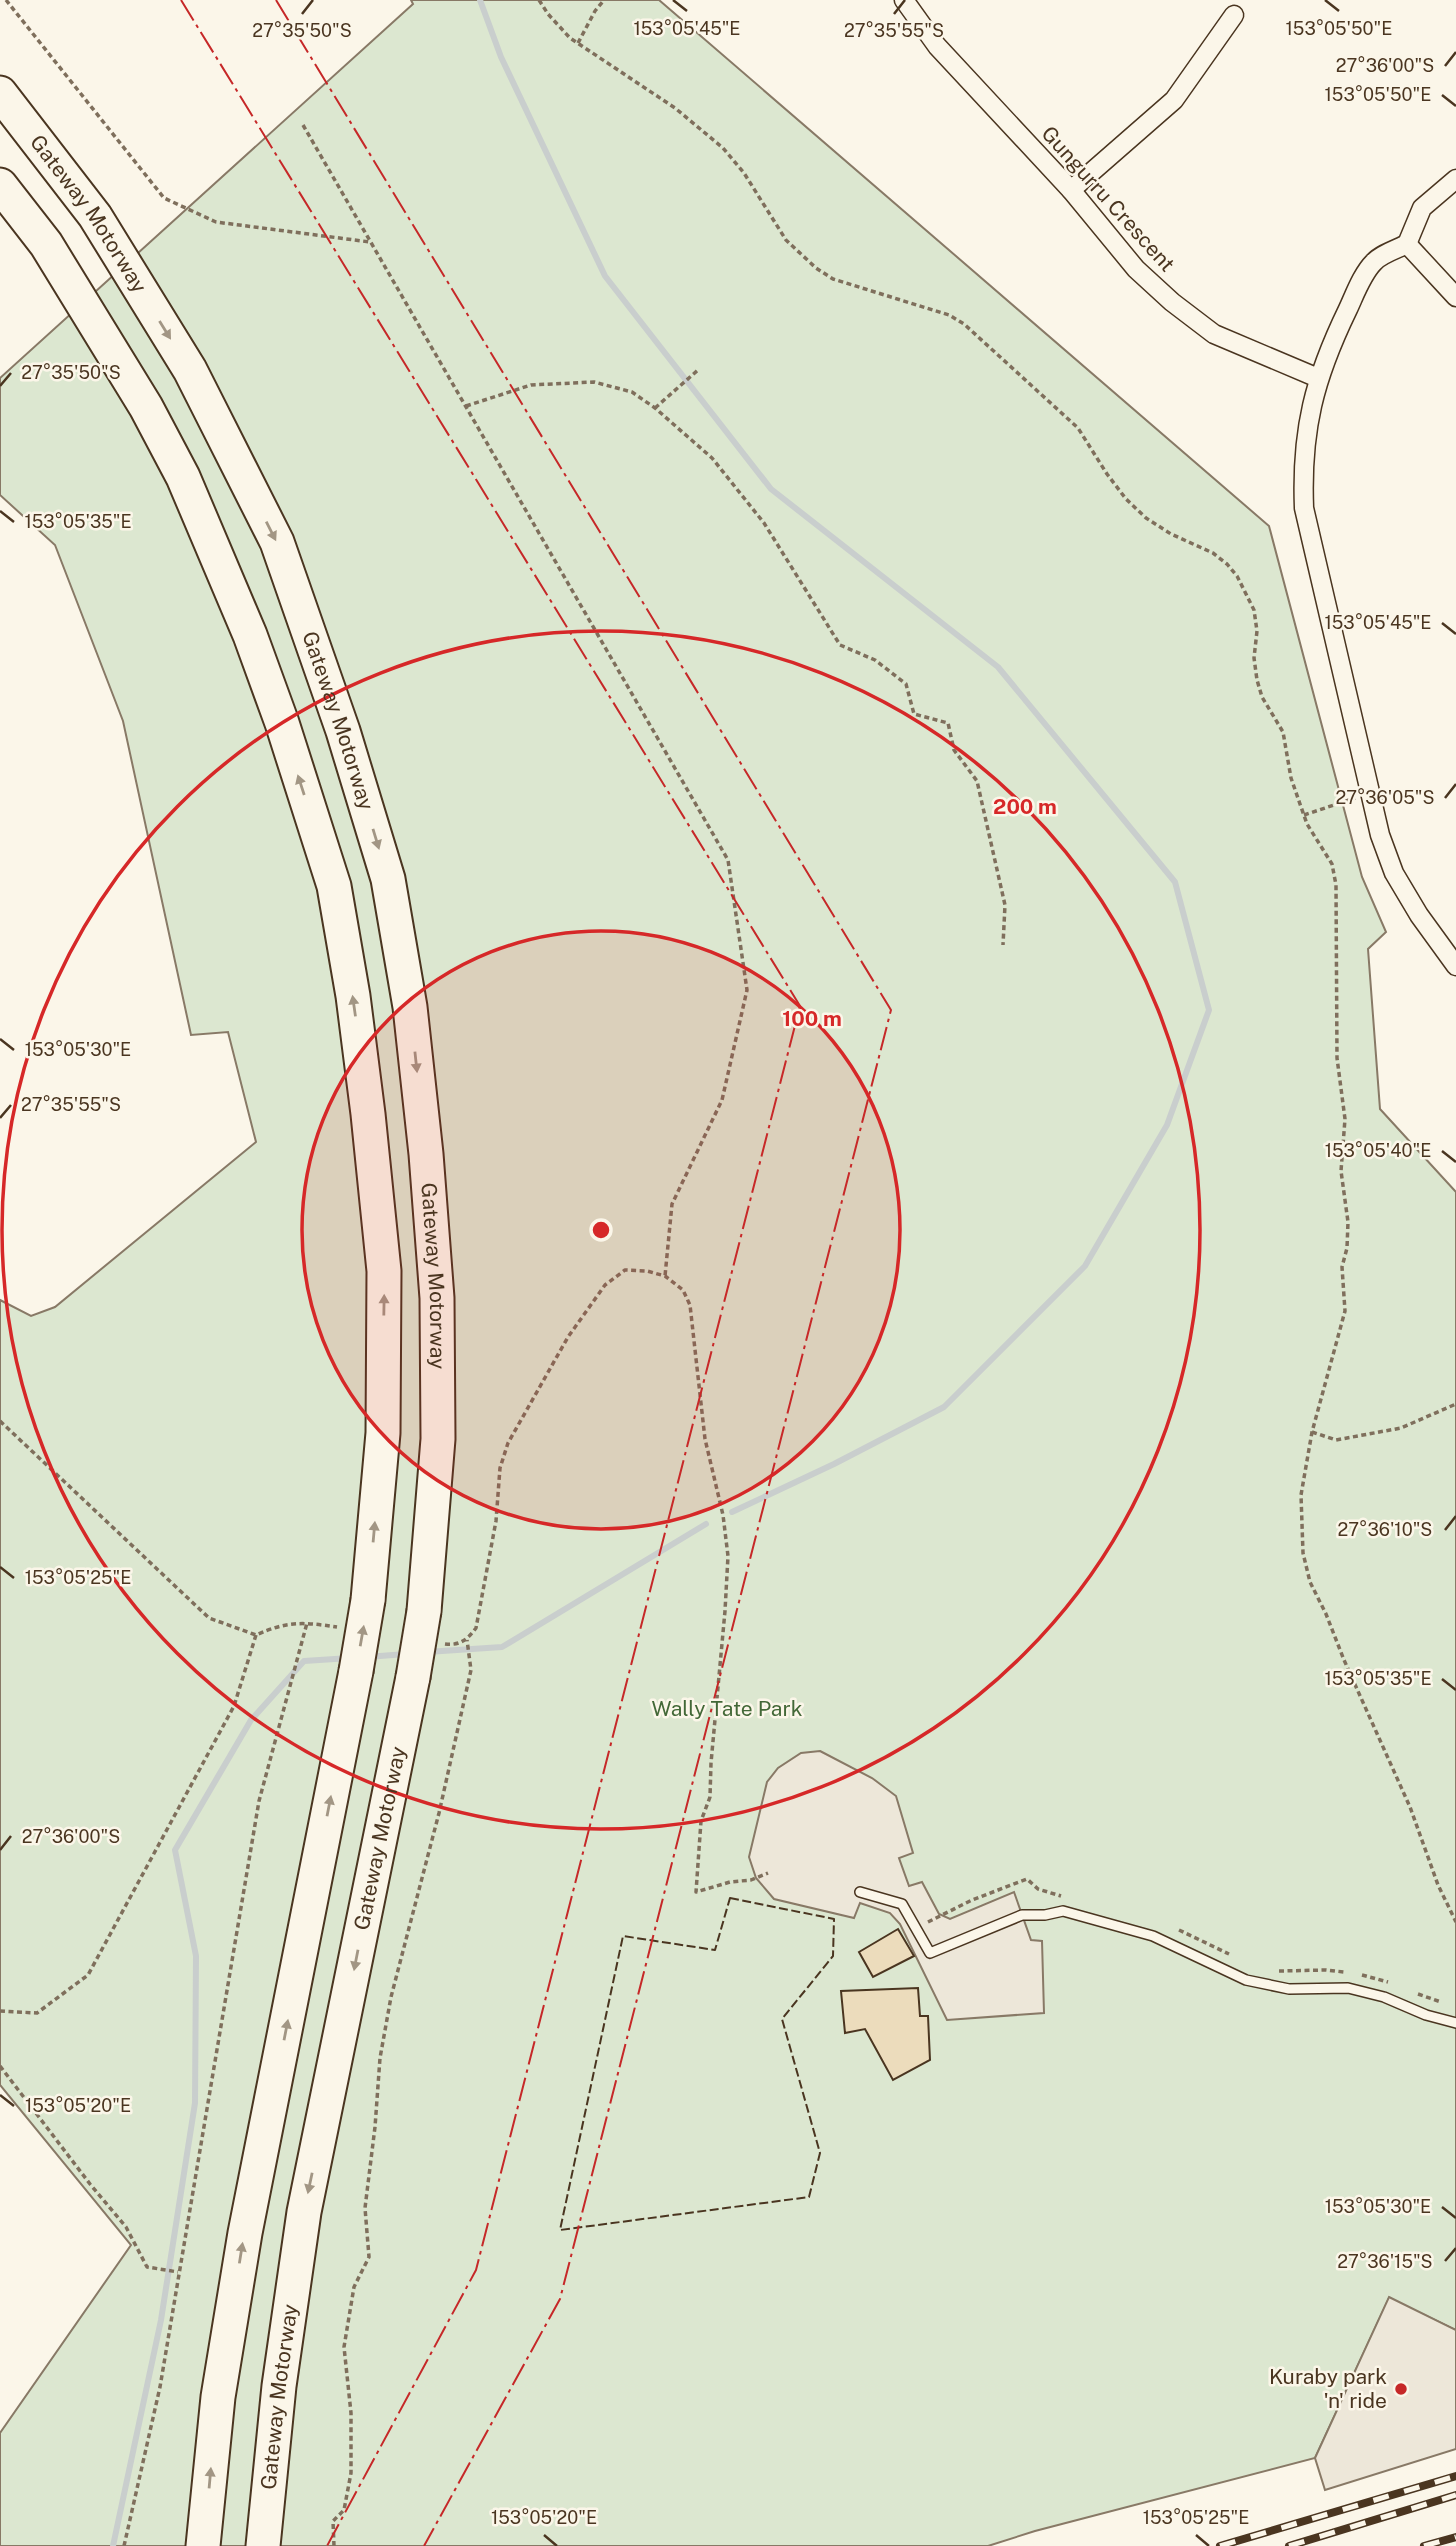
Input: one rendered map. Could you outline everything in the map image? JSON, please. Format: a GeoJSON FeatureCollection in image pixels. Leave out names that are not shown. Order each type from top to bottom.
{"type":"FeatureCollection","features":[{"type":"Feature","properties":{"kind":"highway","name":"Gateway Motorway"},"geometry":{"type":"LineString","coordinates":[[0,93],[95,216],[176,347],[276,542],[343,731],[388,879],[410,1007],[426,1154],[437,1298],[438,1439],[424,1611],[413,1677],[304,2212],[279,2386],[263,2546]]}},
{"type":"Feature","properties":{"kind":"highway"},"geometry":{"type":"LineString","coordinates":[[0,185],[46,244],[146,407],[183,477],[250,635],[282,723],[334,886],[360,1048],[384,1271],[383,1433],[368,1600],[245,2233],[218,2397],[204,2546]]}},
{"type":"Feature","properties":{"kind":"street","name":"Gungurru Crescent"},"geometry":{"type":"LineString","coordinates":[[904,0],[937,46],[1071,190],[1136,269],[1172,302],[1214,334],[1318,378]]}},
{"type":"Feature","properties":{"kind":"street"},"geometry":{"type":"LineString","coordinates":[[1071,190],[1174,100],[1234,15]]}},
{"type":"Feature","properties":{"kind":"street"},"geometry":{"type":"LineString","coordinates":[[1456,179],[1422,208],[1407,244],[1375,260],[1358,288],[1318,378],[1307,425],[1302,466],[1304,508],[1380,835],[1394,873],[1419,915],[1456,966]]}},
{"type":"Feature","properties":{"kind":"street"},"geometry":{"type":"LineString","coordinates":[[1407,244],[1456,297]]}},
{"type":"Feature","properties":{"kind":"lane"},"geometry":{"type":"LineString","coordinates":[[860,1892],[902,1905],[930,1953],[1022,1915],[1045,1915],[1063,1911],[1153,1936],[1246,1980],[1289,1989],[1348,1988],[1384,1997],[1426,2015],[1456,2023]]}},
{"type":"Feature","properties":{"kind":"path"},"geometry":{"type":"LineString","coordinates":[[6,0],[164,198],[216,222],[370,242]]}},
{"type":"Feature","properties":{"kind":"path"},"geometry":{"type":"LineString","coordinates":[[540,0],[548,14],[578,43],[674,108],[723,148],[744,173],[786,240],[816,268],[833,279],[948,315],[964,324],[1078,428],[1107,474],[1126,499],[1146,518],[1171,534],[1213,553],[1227,564],[1237,576],[1254,610],[1257,631],[1254,658],[1256,680],[1262,697],[1283,732],[1291,778],[1304,815],[1327,852],[1336,885],[1337,1058],[1345,1119],[1341,1171],[1348,1222],[1347,1248],[1342,1267],[1345,1311],[1312,1432],[1301,1495],[1303,1553],[1310,1582],[1410,1807],[1438,1885],[1456,1922]]}},
{"type":"Feature","properties":{"kind":"path"},"geometry":{"type":"LineString","coordinates":[[578,43],[604,0]]}},
{"type":"Feature","properties":{"kind":"path"},"geometry":{"type":"LineString","coordinates":[[303,125],[728,860],[747,989],[722,1100],[672,1204],[665,1276]]}},
{"type":"Feature","properties":{"kind":"path"},"geometry":{"type":"LineString","coordinates":[[655,408],[698,370]]}},
{"type":"Feature","properties":{"kind":"path"},"geometry":{"type":"LineString","coordinates":[[466,407],[531,385],[594,382],[632,392],[655,408],[712,458],[764,523],[840,645],[875,660],[906,684],[914,714],[947,723],[954,750],[977,781],[1005,905],[1003,946]]}},
{"type":"Feature","properties":{"kind":"path"},"geometry":{"type":"LineString","coordinates":[[1304,815],[1370,792]]}},
{"type":"Feature","properties":{"kind":"path"},"geometry":{"type":"LineString","coordinates":[[439,1643],[452,1645],[467,1640],[476,1628],[496,1521],[500,1468],[508,1443],[568,1337],[605,1285],[625,1270],[647,1270],[665,1276],[682,1290],[690,1305],[705,1439],[723,1516],[728,1556],[726,1611],[710,1763],[710,1797],[701,1821],[696,1892],[730,1882],[751,1880],[768,1873]]}},
{"type":"Feature","properties":{"kind":"path"},"geometry":{"type":"LineString","coordinates":[[1312,1432],[1336,1440],[1401,1428],[1456,1404]]}},
{"type":"Feature","properties":{"kind":"path"},"geometry":{"type":"LineString","coordinates":[[0,1421],[209,1618],[256,1636],[277,1626],[307,1623],[346,1629]]}},
{"type":"Feature","properties":{"kind":"path"},"geometry":{"type":"LineString","coordinates":[[124,2546],[160,2387],[259,1801],[307,1623]]}},
{"type":"Feature","properties":{"kind":"path"},"geometry":{"type":"LineString","coordinates":[[0,2011],[37,2013],[88,1975],[234,1706],[256,1636]]}},
{"type":"Feature","properties":{"kind":"path"},"geometry":{"type":"LineString","coordinates":[[334,2546],[333,2521],[344,2510],[351,2473],[351,2413],[344,2347],[354,2287],[369,2257],[365,2208],[380,2058],[391,1997],[439,1813],[471,1670],[467,1640]]}},
{"type":"Feature","properties":{"kind":"path"},"geometry":{"type":"LineString","coordinates":[[0,2066],[126,2227],[147,2267],[178,2272]]}},
{"type":"Feature","properties":{"kind":"green space","name":"Wally Tate Park"},"geometry":{"type":"Polygon","coordinates":[[[411,0],[659,0],[1269,526],[1362,877],[1386,932],[1368,949],[1380,1109],[1456,1192],[1456,2330],[1389,2298],[1315,2458],[1035,2531],[988,2546],[0,2546],[0,2433],[131,2245],[0,2085],[0,1300],[31,1316],[55,1307],[256,1142],[228,1032],[191,1035],[123,721],[55,545],[0,495],[0,378],[413,4],[411,0]]]}},
{"type":"Feature","properties":{"kind":"shaded area"},"geometry":{"type":"Polygon","coordinates":[[[820,1751],[872,1778],[896,1796],[913,1853],[899,1858],[909,1886],[922,1882],[939,1914],[950,1919],[1014,1892],[1031,1940],[1042,1941],[1044,2013],[947,2020],[900,1924],[890,1913],[860,1903],[854,1918],[774,1899],[756,1878],[749,1857],[767,1782],[778,1768],[801,1753],[820,1751]]]}},
{"type":"Feature","properties":{"kind":"shaded area","name":"Kuraby park 'n' ride"},"geometry":{"type":"Polygon","coordinates":[[[1389,2297],[1456,2330],[1456,2449],[1325,2490],[1315,2458],[1389,2297]]]}},
{"type":"Feature","properties":{"kind":"building"},"geometry":{"type":"Polygon","coordinates":[[[898,1929],[914,1956],[873,1977],[859,1952],[898,1929]]]}},
{"type":"Feature","properties":{"kind":"building"},"geometry":{"type":"Polygon","coordinates":[[[918,1988],[920,2016],[928,2016],[930,2060],[893,2080],[865,2029],[845,2033],[841,1991],[918,1988]]]}},
{"type":"Feature","properties":{"kind":"waterway"},"geometry":{"type":"LineString","coordinates":[[480,0],[501,57],[605,276],[771,489],[998,667],[1175,882],[1209,1010],[1167,1125],[1085,1266],[944,1407],[834,1464],[732,1512]]}},
{"type":"Feature","properties":{"kind":"waterway"},"geometry":{"type":"LineString","coordinates":[[427,1652],[502,1647],[706,1524]]}},
{"type":"Feature","properties":{"kind":"waterway"},"geometry":{"type":"LineString","coordinates":[[367,1657],[406,1654]]}},
{"type":"Feature","properties":{"kind":"waterway"},"geometry":{"type":"LineString","coordinates":[[113,2546],[161,2320],[195,2103],[196,1956],[175,1850],[251,1720],[304,1661],[350,1658]]}},
{"type":"Feature","properties":{"kind":"railway"},"geometry":{"type":"LineString","coordinates":[[1220,2546],[1456,2476]]}},
{"type":"Feature","properties":{"kind":"railway"},"geometry":{"type":"LineString","coordinates":[[1289,2546],[1456,2495]]}},
{"type":"Feature","properties":{"kind":"railway"},"geometry":{"type":"LineString","coordinates":[[1424,2546],[1456,2537]]}},
{"type":"Feature","properties":{"kind":"fence"},"geometry":{"type":"LineString","coordinates":[[730,1898],[834,1919],[833,1956],[782,2019],[820,2153],[809,2197],[560,2230],[623,1936],[715,1950],[730,1898]]}},
{"type":"Feature","properties":{"kind":"power"},"geometry":{"type":"LineString","coordinates":[[181,0],[800,1006],[476,2270],[327,2546]]}},
{"type":"Feature","properties":{"kind":"power"},"geometry":{"type":"LineString","coordinates":[[276,0],[891,1010],[560,2299],[424,2546]]}},
{"type":"Feature","properties":{"kind":"place","name":"Kuraby park 'n' ride"},"geometry":{"type":"Point","coordinates":[1401,2389]}}]}
